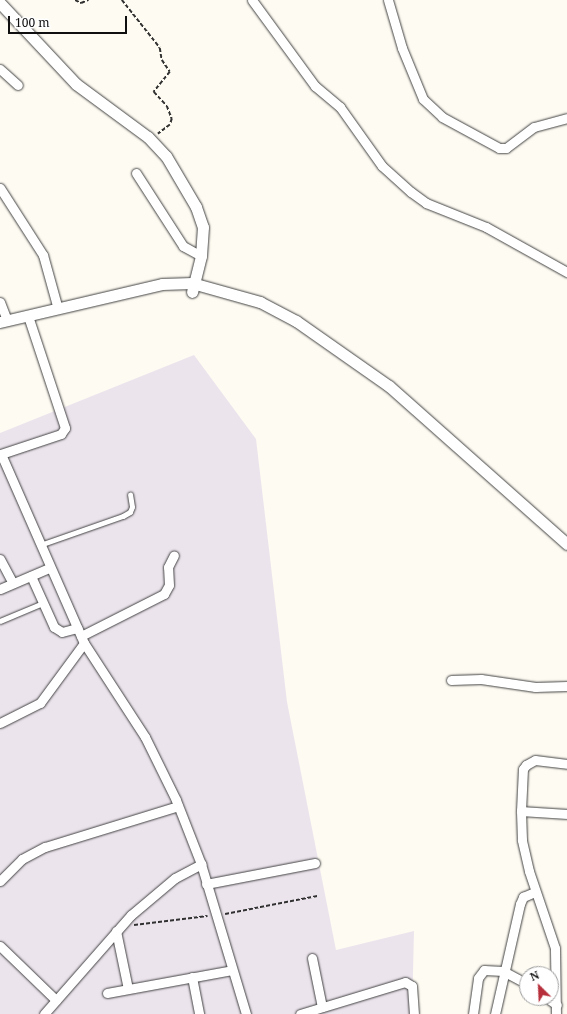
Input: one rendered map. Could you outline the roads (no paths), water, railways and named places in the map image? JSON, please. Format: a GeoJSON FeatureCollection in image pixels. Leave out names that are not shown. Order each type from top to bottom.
{"type":"FeatureCollection","features":[{"type":"Feature","properties":{"kind":"street"},"geometry":{"type":"LineString","coordinates":[[252,0],[314,86],[340,106],[373,154],[411,192],[426,203],[486,227],[567,272]]}},
{"type":"Feature","properties":{"kind":"street"},"geometry":{"type":"LineString","coordinates":[[388,0],[402,48],[423,99],[442,117],[499,148],[511,146],[534,127],[567,118]]}},
{"type":"Feature","properties":{"kind":"street"},"geometry":{"type":"LineString","coordinates":[[0,3],[76,84],[152,140],[166,156],[196,207],[203,227],[201,256],[192,287]]}},
{"type":"Feature","properties":{"kind":"street"},"geometry":{"type":"LineString","coordinates":[[0,69],[18,85]]}},
{"type":"Feature","properties":{"kind":"street"},"geometry":{"type":"LineString","coordinates":[[136,172],[183,246],[201,256]]}},
{"type":"Feature","properties":{"kind":"street"},"geometry":{"type":"LineString","coordinates":[[0,188],[43,255],[58,309]]}},
{"type":"Feature","properties":{"kind":"street"},"geometry":{"type":"LineString","coordinates":[[29,319],[107,295],[162,284],[206,289],[260,302],[280,311],[372,373],[567,544]]}},
{"type":"Feature","properties":{"kind":"street"},"geometry":{"type":"LineString","coordinates":[[0,302],[2,324],[141,294],[192,287]]}},
{"type":"Feature","properties":{"kind":"street"},"geometry":{"type":"LineString","coordinates":[[29,319],[65,428],[61,434],[1,454],[80,635],[145,737],[178,806],[201,864],[246,1014]]}},
{"type":"Feature","properties":{"kind":"street"},"geometry":{"type":"LineString","coordinates":[[0,723],[40,703],[80,635],[164,594],[170,585],[168,568],[174,555]]}},
{"type":"Feature","properties":{"kind":"street"},"geometry":{"type":"LineString","coordinates":[[0,559],[14,583]]}},
{"type":"Feature","properties":{"kind":"street"},"geometry":{"type":"LineString","coordinates":[[0,589],[50,568]]}},
{"type":"Feature","properties":{"kind":"street"},"geometry":{"type":"LineString","coordinates":[[31,576],[43,603],[58,630],[80,635]]}},
{"type":"Feature","properties":{"kind":"street"},"geometry":{"type":"LineString","coordinates":[[450,680],[481,679],[535,686],[567,686]]}},
{"type":"Feature","properties":{"kind":"street"},"geometry":{"type":"LineString","coordinates":[[556,1009],[553,940],[535,892],[522,840],[521,811],[523,769],[526,765],[534,760],[567,764]]}},
{"type":"Feature","properties":{"kind":"street"},"geometry":{"type":"LineString","coordinates":[[0,881],[22,859],[45,847],[178,806]]}},
{"type":"Feature","properties":{"kind":"street"},"geometry":{"type":"LineString","coordinates":[[521,811],[567,814]]}},
{"type":"Feature","properties":{"kind":"street"},"geometry":{"type":"LineString","coordinates":[[206,884],[315,862]]}},
{"type":"Feature","properties":{"kind":"street"},"geometry":{"type":"LineString","coordinates":[[44,1014],[118,929],[154,894],[201,864]]}},
{"type":"Feature","properties":{"kind":"street"},"geometry":{"type":"LineString","coordinates":[[494,1014],[520,904],[523,897],[535,892]]}},
{"type":"Feature","properties":{"kind":"street"},"geometry":{"type":"LineString","coordinates":[[118,929],[128,989]]}},
{"type":"Feature","properties":{"kind":"street"},"geometry":{"type":"LineString","coordinates":[[0,946],[56,1000]]}},
{"type":"Feature","properties":{"kind":"street"},"geometry":{"type":"LineString","coordinates":[[312,958],[322,1007]]}},
{"type":"Feature","properties":{"kind":"street"},"geometry":{"type":"LineString","coordinates":[[473,1014],[481,972],[488,969],[503,971],[519,980]]}},
{"type":"Feature","properties":{"kind":"street"},"geometry":{"type":"LineString","coordinates":[[107,993],[232,970]]}},
{"type":"Feature","properties":{"kind":"street"},"geometry":{"type":"LineString","coordinates":[[192,977],[199,1014]]}},
{"type":"Feature","properties":{"kind":"street"},"geometry":{"type":"LineString","coordinates":[[300,1014],[405,982],[412,986],[414,1014]]}},
{"type":"Feature","properties":{"kind":"lane"},"geometry":{"type":"LineString","coordinates":[[40,545],[123,516],[132,507],[130,495]]}},
{"type":"Feature","properties":{"kind":"lane"},"geometry":{"type":"LineString","coordinates":[[0,621],[43,603]]}}]}
